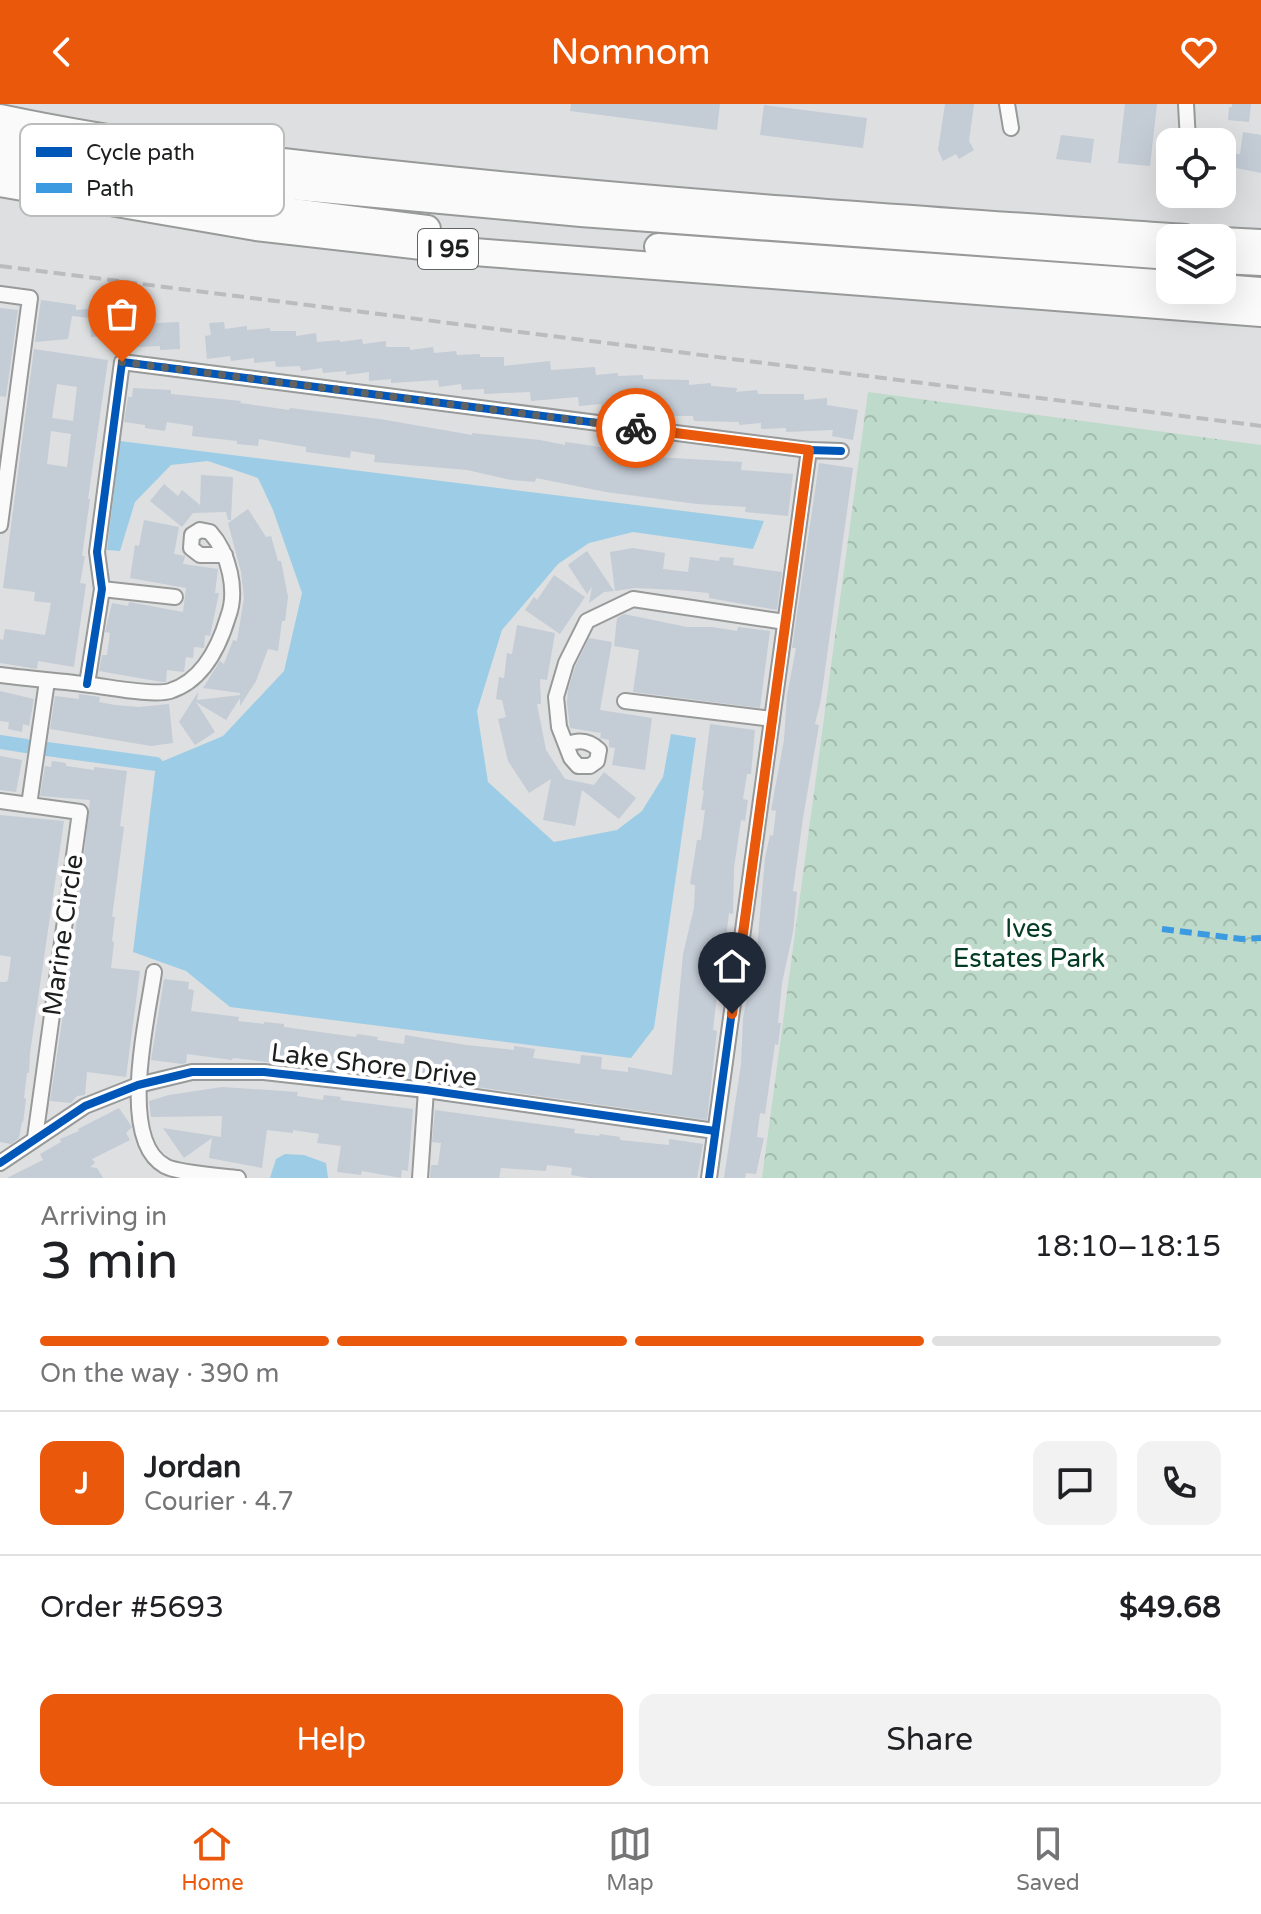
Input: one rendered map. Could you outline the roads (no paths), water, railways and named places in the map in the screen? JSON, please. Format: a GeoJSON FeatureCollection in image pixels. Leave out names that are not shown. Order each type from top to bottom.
{"type":"FeatureCollection","features":[{"type":"Feature","properties":{"kind":"highway"},"geometry":{"type":"LineString","coordinates":[[0,118],[28,124]]}},
{"type":"Feature","properties":{"kind":"highway"},"geometry":{"type":"LineString","coordinates":[[0,142],[20,145]]}},
{"type":"Feature","properties":{"kind":"highway"},"geometry":{"type":"LineString","coordinates":[[0,163],[20,167]]}},
{"type":"Feature","properties":{"kind":"highway"},"geometry":{"type":"LineString","coordinates":[[284,163],[498,186],[1156,236]]}},
{"type":"Feature","properties":{"kind":"highway","name":"I 95"},"geometry":{"type":"LineString","coordinates":[[0,183],[20,186]]}},
{"type":"Feature","properties":{"kind":"highway"},"geometry":{"type":"LineString","coordinates":[[284,186],[581,213],[1156,255]]}},
{"type":"Feature","properties":{"kind":"highway"},"geometry":{"type":"LineString","coordinates":[[284,211],[478,235],[1156,283]]}},
{"type":"Feature","properties":{"kind":"highway","name":"I 95"},"geometry":{"type":"LineString","coordinates":[[192,216],[256,227],[474,252],[1261,313]]}},
{"type":"Feature","properties":{"kind":"highway"},"geometry":{"type":"LineString","coordinates":[[1236,242],[1261,243]]}},
{"type":"Feature","properties":{"kind":"highway"},"geometry":{"type":"LineString","coordinates":[[1236,261],[1261,262]]}},
{"type":"Feature","properties":{"kind":"highway"},"geometry":{"type":"LineString","coordinates":[[1236,289],[1261,291]]}},
{"type":"Feature","properties":{"kind":"street"},"geometry":{"type":"LineString","coordinates":[[1007,104],[1011,128]]}},
{"type":"Feature","properties":{"kind":"street"},"geometry":{"type":"LineString","coordinates":[[1186,104],[1187,128]]}},
{"type":"Feature","properties":{"kind":"street"},"geometry":{"type":"LineString","coordinates":[[0,294],[30,298],[3,481],[0,525]]}},
{"type":"Feature","properties":{"kind":"street"},"geometry":{"type":"LineString","coordinates":[[87,684],[102,589],[97,552],[122,362],[809,450],[841,451]]}},
{"type":"Feature","properties":{"kind":"street"},"geometry":{"type":"LineString","coordinates":[[0,388],[17,390]]}},
{"type":"Feature","properties":{"kind":"street"},"geometry":{"type":"LineString","coordinates":[[709,1178],[809,450]]}},
{"type":"Feature","properties":{"kind":"street"},"geometry":{"type":"LineString","coordinates":[[0,675],[169,692],[197,675],[219,645],[231,611],[229,564],[225,555]]}},
{"type":"Feature","properties":{"kind":"street"},"geometry":{"type":"LineString","coordinates":[[102,589],[175,597]]}},
{"type":"Feature","properties":{"kind":"street"},"geometry":{"type":"LineString","coordinates":[[566,745],[559,727],[556,697],[566,663],[587,621],[633,599],[785,622]]}},
{"type":"Feature","properties":{"kind":"street"},"geometry":{"type":"LineString","coordinates":[[29,805],[47,681]]}},
{"type":"Feature","properties":{"kind":"street"},"geometry":{"type":"LineString","coordinates":[[625,701],[772,719]]}},
{"type":"Feature","properties":{"kind":"street","name":"Marine Circle"},"geometry":{"type":"LineString","coordinates":[[0,801],[80,812],[35,1138]]}},
{"type":"Feature","properties":{"kind":"street"},"geometry":{"type":"LineString","coordinates":[[154,972],[138,1085],[137,1115],[147,1147],[165,1166],[238,1178]]}},
{"type":"Feature","properties":{"kind":"street","name":"Lake Shore Drive"},"geometry":{"type":"LineString","coordinates":[[0,1163],[85,1106],[138,1085],[192,1072],[264,1072],[426,1090],[715,1131]]}},
{"type":"Feature","properties":{"kind":"street"},"geometry":{"type":"LineString","coordinates":[[420,1178],[426,1090]]}},
{"type":"Feature","properties":{"kind":"water"},"geometry":{"type":"Polygon","coordinates":[[[120,441],[764,521],[753,549],[633,532],[589,543],[558,564],[502,630],[477,711],[488,782],[554,842],[617,830],[642,811],[663,777],[671,734],[696,738],[654,1028],[631,1058],[230,1007],[186,971],[133,952],[156,764],[223,736],[284,671],[302,593],[273,510],[258,478],[208,461],[171,465],[135,502],[120,551],[107,550],[120,441]]]}},
{"type":"Feature","properties":{"kind":"water"},"geometry":{"type":"Polygon","coordinates":[[[285,1154],[304,1155],[326,1163],[328,1178],[270,1178],[276,1159],[285,1154]]]}},
{"type":"Feature","properties":{"kind":"waterway"},"geometry":{"type":"LineString","coordinates":[[0,742],[26,746]]}},
{"type":"Feature","properties":{"kind":"waterway"},"geometry":{"type":"LineString","coordinates":[[47,749],[156,764]]}},
{"type":"Feature","properties":{"kind":"railway"},"geometry":{"type":"LineString","coordinates":[[0,266],[1261,426]]}},
{"type":"Feature","properties":{"kind":"park label","name":"Ives Estates Park"},"geometry":{"type":"Point","coordinates":[1029,943]}}]}
